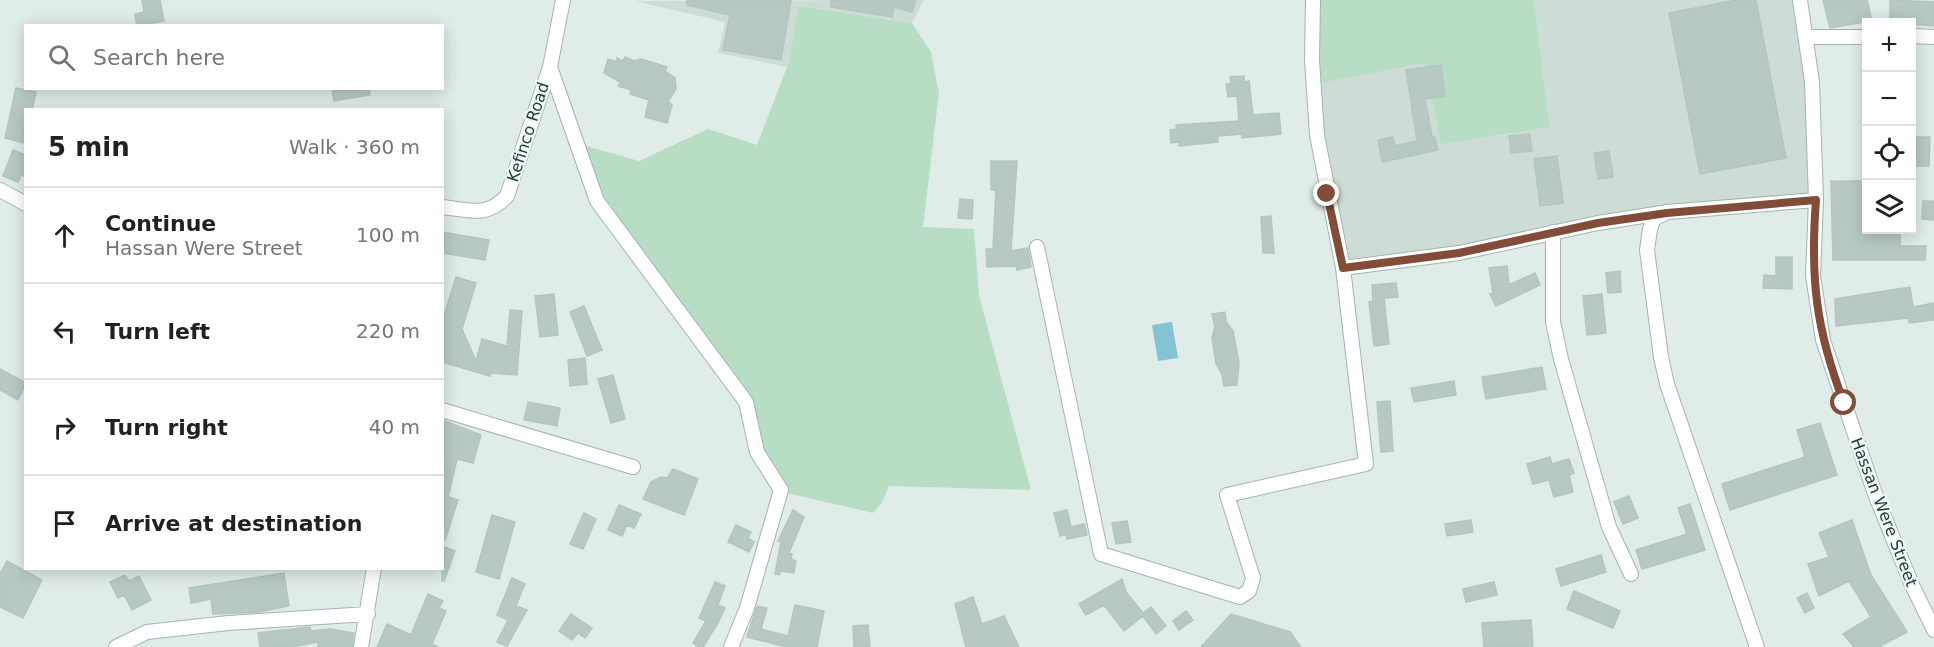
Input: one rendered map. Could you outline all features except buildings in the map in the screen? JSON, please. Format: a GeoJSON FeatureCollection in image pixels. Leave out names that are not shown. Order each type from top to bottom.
{"type":"FeatureCollection","features":[{"type":"Feature","properties":{"kind":"street","name":"Kefinco Road"},"geometry":{"type":"LineString","coordinates":[[444,207],[485,212],[496,207],[507,196],[550,67],[563,0]]}},
{"type":"Feature","properties":{"kind":"street"},"geometry":{"type":"LineString","coordinates":[[1037,247],[1101,554],[1240,597],[1249,591],[1253,578],[1227,495],[1366,464],[1343,268],[1317,135],[1312,60],[1313,0]]}},
{"type":"Feature","properties":{"kind":"street","name":"Hassan Were Street"},"geometry":{"type":"LineString","coordinates":[[1800,0],[1812,82],[1816,200],[1813,276],[1828,362],[1875,494],[1912,585],[1934,630]]}},
{"type":"Feature","properties":{"kind":"street"},"geometry":{"type":"LineString","coordinates":[[1916,36],[1934,37]]}},
{"type":"Feature","properties":{"kind":"street"},"geometry":{"type":"LineString","coordinates":[[1807,37],[1862,37]]}},
{"type":"Feature","properties":{"kind":"street"},"geometry":{"type":"LineString","coordinates":[[550,67],[597,201],[746,402],[757,452],[781,490],[747,608],[731,647]]}},
{"type":"Feature","properties":{"kind":"street"},"geometry":{"type":"LineString","coordinates":[[0,190],[24,203]]}},
{"type":"Feature","properties":{"kind":"street"},"geometry":{"type":"LineString","coordinates":[[1343,268],[1459,253],[1553,232],[1667,213],[1816,200]]}},
{"type":"Feature","properties":{"kind":"street"},"geometry":{"type":"LineString","coordinates":[[1667,213],[1654,219],[1647,250],[1661,357],[1667,384],[1757,647]]}},
{"type":"Feature","properties":{"kind":"street"},"geometry":{"type":"LineString","coordinates":[[1553,232],[1553,322],[1561,359],[1609,527],[1631,574]]}},
{"type":"Feature","properties":{"kind":"street"},"geometry":{"type":"LineString","coordinates":[[444,411],[633,467]]}},
{"type":"Feature","properties":{"kind":"street"},"geometry":{"type":"LineString","coordinates":[[361,647],[374,570]]}},
{"type":"Feature","properties":{"kind":"street"},"geometry":{"type":"LineString","coordinates":[[116,647],[147,632],[228,623],[368,614]]}},
{"type":"Feature","properties":{"kind":"shaded area"},"geometry":{"type":"Polygon","coordinates":[[[924,0],[912,23],[799,6],[787,67],[718,53],[725,22],[635,1],[924,0]]]}},
{"type":"Feature","properties":{"kind":"shaded area"},"geometry":{"type":"Polygon","coordinates":[[[1534,0],[1799,0],[1815,201],[1645,214],[1342,270],[1312,85],[1425,63],[1550,126],[1534,0]]]}},
{"type":"Feature","properties":{"kind":"green space"},"geometry":{"type":"Polygon","coordinates":[[[1312,0],[1534,0],[1550,127],[1441,144],[1425,63],[1312,85],[1312,0]]]}},
{"type":"Feature","properties":{"kind":"green space"},"geometry":{"type":"Polygon","coordinates":[[[799,6],[912,23],[931,52],[939,93],[923,227],[974,229],[979,295],[1031,490],[889,486],[881,504],[873,513],[774,490],[741,403],[596,206],[569,141],[639,161],[708,129],[757,145],[787,67],[799,6]]]}},
{"type":"Feature","properties":{"kind":"water"},"geometry":{"type":"Polygon","coordinates":[[[1172,322],[1178,358],[1158,361],[1152,325],[1172,322]]]}},
{"type":"Feature","properties":{"kind":"route"},"geometry":{"type":"LineString","coordinates":[[1327,194],[1343,268],[1459,253],[1598,223],[1667,213],[1816,200],[1813,276],[1817,309],[1828,362],[1844,403]]}}]}
